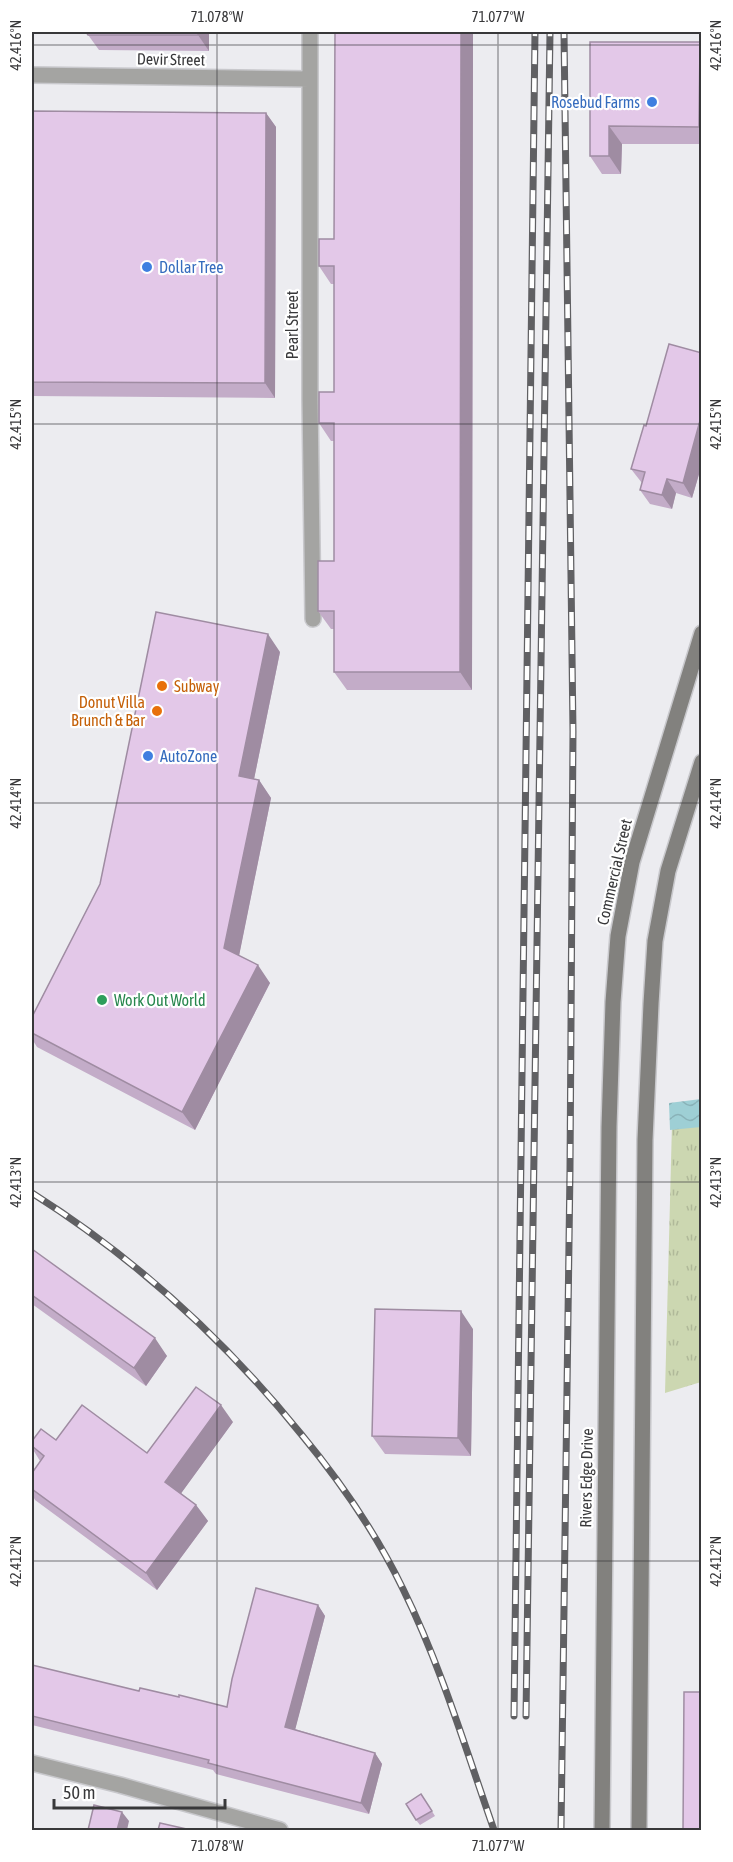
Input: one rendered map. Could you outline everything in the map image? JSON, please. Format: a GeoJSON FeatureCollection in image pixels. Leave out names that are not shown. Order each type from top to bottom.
{"type":"FeatureCollection","features":[{"type":"Feature","properties":{"kind":"main road","name":"Commercial Street"},"geometry":{"type":"LineString","coordinates":[[609,1127],[613,1002],[618,936],[630,872],[702,633]]}},
{"type":"Feature","properties":{"kind":"main road"},"geometry":{"type":"LineString","coordinates":[[639,1830],[645,1140],[655,941],[668,871],[702,762]]}},
{"type":"Feature","properties":{"kind":"main road","name":"Rivers Edge Drive"},"geometry":{"type":"LineString","coordinates":[[602,1830],[609,1127]]}},
{"type":"Feature","properties":{"kind":"street","name":"Pearl Street"},"geometry":{"type":"LineString","coordinates":[[310,32],[310,399],[313,619]]}},
{"type":"Feature","properties":{"kind":"street","name":"Devir Street"},"geometry":{"type":"LineString","coordinates":[[32,75],[310,79]]}},
{"type":"Feature","properties":{"kind":"street"},"geometry":{"type":"LineString","coordinates":[[32,1763],[280,1830]]}},
{"type":"Feature","properties":{"kind":"green space"},"geometry":{"type":"Polygon","coordinates":[[[701,1120],[701,1382],[665,1393],[672,1124],[701,1120]]]}},
{"type":"Feature","properties":{"kind":"water"},"geometry":{"type":"Polygon","coordinates":[[[701,1099],[701,1127],[670,1130],[669,1103],[701,1099]]]}},
{"type":"Feature","properties":{"kind":"building"},"geometry":{"type":"Polygon","coordinates":[[[86,32],[198,32],[198,35],[88,35],[86,32]]]}},
{"type":"Feature","properties":{"kind":"building"},"geometry":{"type":"Polygon","coordinates":[[[335,32],[461,32],[460,672],[334,672],[334,611],[318,611],[318,561],[334,561],[334,423],[319,423],[319,392],[334,392],[334,266],[319,266],[319,239],[334,239],[335,32]]]}},
{"type":"Feature","properties":{"kind":"building","name":"Rosebud Farms"},"geometry":{"type":"Polygon","coordinates":[[[590,42],[700,42],[699,127],[609,126],[609,156],[590,156],[590,42]]]}},
{"type":"Feature","properties":{"kind":"building"},"geometry":{"type":"Polygon","coordinates":[[[32,111],[266,113],[265,383],[32,382],[32,111]]]}},
{"type":"Feature","properties":{"kind":"building"},"geometry":{"type":"Polygon","coordinates":[[[669,344],[702,353],[702,418],[683,483],[667,479],[662,495],[640,490],[645,472],[631,469],[644,425],[646,426],[669,344]]]}},
{"type":"Feature","properties":{"kind":"building"},"geometry":{"type":"Polygon","coordinates":[[[156,612],[268,634],[239,776],[259,780],[224,948],[258,965],[182,1112],[32,1033],[32,1017],[100,884],[156,612]]]}},
{"type":"Feature","properties":{"kind":"building"},"geometry":{"type":"Polygon","coordinates":[[[32,1249],[155,1338],[134,1368],[32,1295],[32,1249]]]}},
{"type":"Feature","properties":{"kind":"building"},"geometry":{"type":"Polygon","coordinates":[[[375,1309],[461,1311],[458,1438],[372,1436],[375,1309]]]}},
{"type":"Feature","properties":{"kind":"building"},"geometry":{"type":"Polygon","coordinates":[[[196,1387],[221,1405],[165,1482],[196,1505],[146,1573],[32,1489],[32,1473],[44,1456],[32,1446],[32,1441],[41,1429],[56,1440],[82,1405],[147,1453],[196,1387]]]}},
{"type":"Feature","properties":{"kind":"building"},"geometry":{"type":"Polygon","coordinates":[[[256,1588],[318,1605],[285,1727],[375,1753],[361,1803],[208,1763],[209,1760],[32,1716],[32,1665],[139,1691],[140,1688],[179,1697],[179,1695],[227,1707],[256,1588]]]}},
{"type":"Feature","properties":{"kind":"building"},"geometry":{"type":"Polygon","coordinates":[[[684,1692],[702,1692],[702,1830],[683,1830],[684,1692]]]}},
{"type":"Feature","properties":{"kind":"building"},"geometry":{"type":"Polygon","coordinates":[[[421,1794],[432,1811],[416,1820],[406,1804],[421,1794]]]}},
{"type":"Feature","properties":{"kind":"building"},"geometry":{"type":"Polygon","coordinates":[[[94,1805],[122,1812],[117,1830],[88,1830],[94,1805]]]}},
{"type":"Feature","properties":{"kind":"building"},"geometry":{"type":"Polygon","coordinates":[[[160,1823],[191,1830],[158,1830],[160,1823]]]}},
{"type":"Feature","properties":{"kind":"railway"},"geometry":{"type":"LineString","coordinates":[[514,1716],[535,32]]}},
{"type":"Feature","properties":{"kind":"railway"},"geometry":{"type":"LineString","coordinates":[[526,1716],[550,32]]}},
{"type":"Feature","properties":{"kind":"railway"},"geometry":{"type":"LineString","coordinates":[[561,1830],[573,731],[564,32]]}},
{"type":"Feature","properties":{"kind":"railway"},"geometry":{"type":"LineString","coordinates":[[32,1193],[107,1245],[176,1302],[209,1333],[272,1399],[343,1489],[381,1548],[417,1618],[452,1708],[494,1830]]}},
{"type":"Feature","properties":{"kind":"place","name":"Rosebud Farms"},"geometry":{"type":"Point","coordinates":[652,102]}},
{"type":"Feature","properties":{"kind":"place","name":"Dollar Tree"},"geometry":{"type":"Point","coordinates":[147,267]}},
{"type":"Feature","properties":{"kind":"place","name":"Subway"},"geometry":{"type":"Point","coordinates":[162,686]}},
{"type":"Feature","properties":{"kind":"place","name":"Donut Villa Brunch & Bar"},"geometry":{"type":"Point","coordinates":[157,711]}},
{"type":"Feature","properties":{"kind":"place","name":"AutoZone"},"geometry":{"type":"Point","coordinates":[148,756]}},
{"type":"Feature","properties":{"kind":"place","name":"Work Out World"},"geometry":{"type":"Point","coordinates":[102,1000]}}]}
